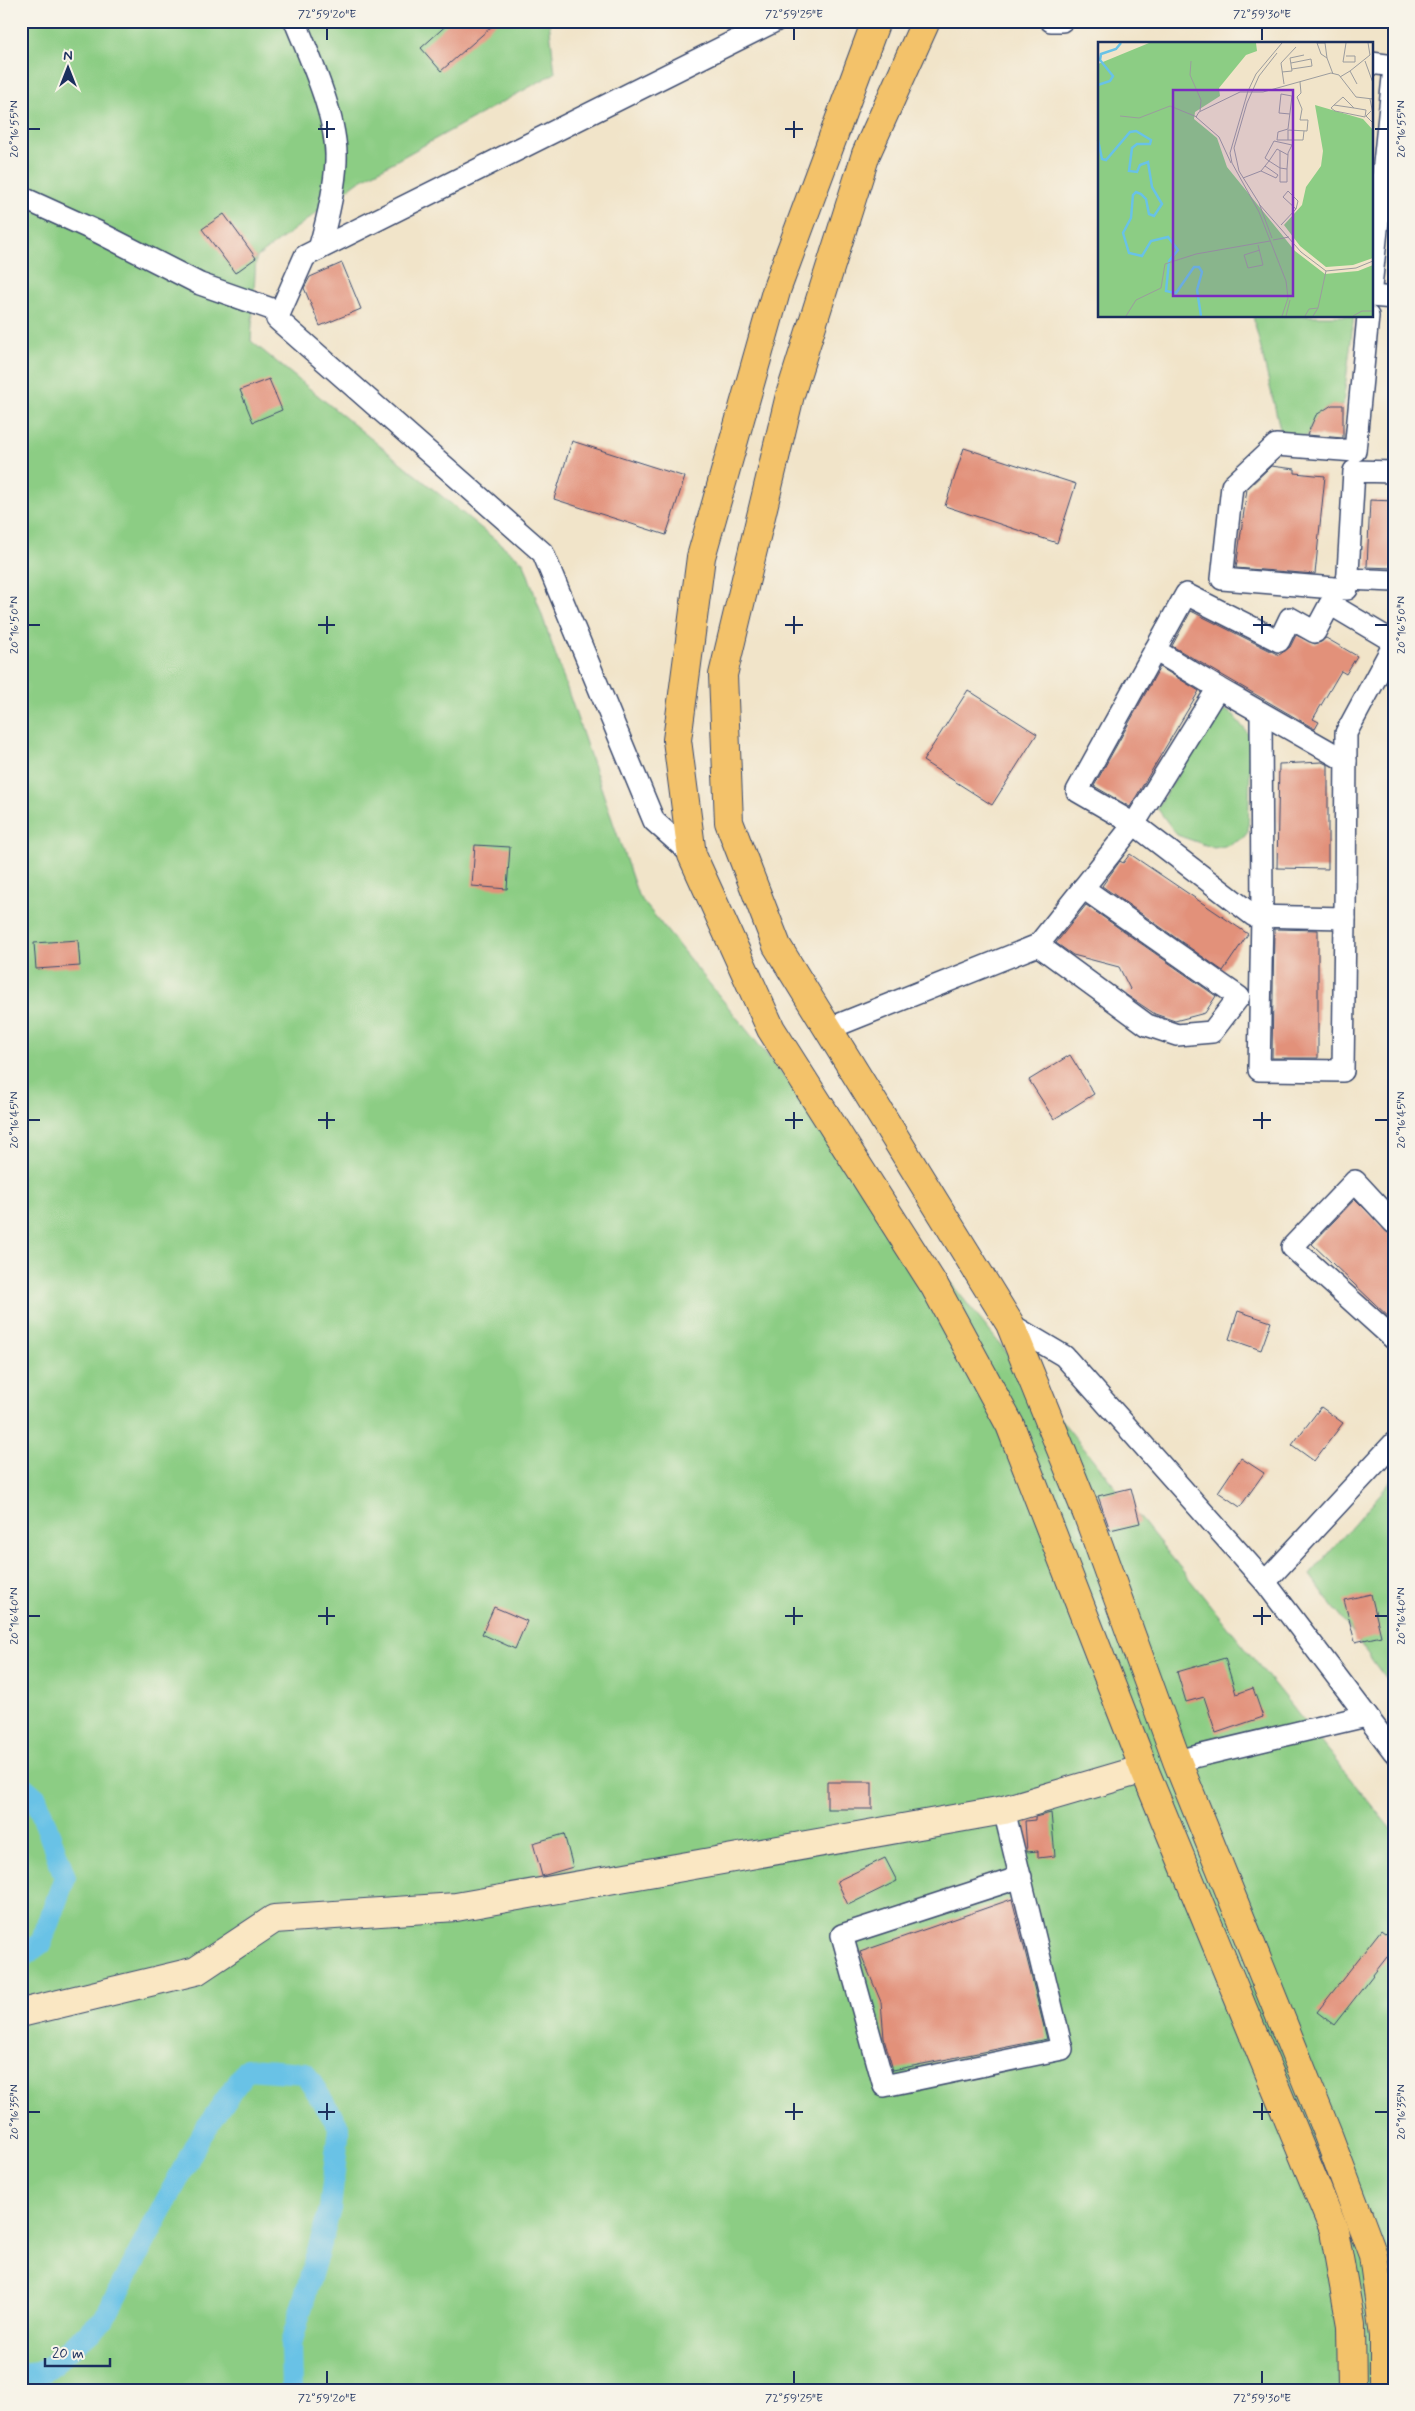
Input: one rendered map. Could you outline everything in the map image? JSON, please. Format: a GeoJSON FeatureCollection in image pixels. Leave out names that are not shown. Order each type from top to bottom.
{"type":"FeatureCollection","features":[{"type":"Feature","properties":{"kind":"main road"},"geometry":{"type":"LineString","coordinates":[[876,21],[777,288],[701,557],[678,740],[692,855],[771,1029],[935,1287],[1010,1425],[1144,1769],[1334,2230],[1350,2325],[1352,2390]]}},
{"type":"Feature","properties":{"kind":"main road"},"geometry":{"type":"LineString","coordinates":[[926,21],[866,154],[796,377],[723,675],[729,822],[777,946],[1010,1324],[1088,1516],[1177,1761],[1328,2135],[1373,2255],[1384,2336],[1384,2390]]}},
{"type":"Feature","properties":{"kind":"street"},"geometry":{"type":"LineString","coordinates":[[295,21],[330,117],[336,160],[327,219],[319,249]]}},
{"type":"Feature","properties":{"kind":"street"},"geometry":{"type":"LineString","coordinates":[[692,855],[654,821],[543,553],[277,319],[305,256],[775,21]]}},
{"type":"Feature","properties":{"kind":"street"},"geometry":{"type":"LineString","coordinates":[[1051,21],[1062,21]]}},
{"type":"Feature","properties":{"kind":"street"},"geometry":{"type":"LineString","coordinates":[[1372,64],[1393,74],[1372,284],[1394,298]]}},
{"type":"Feature","properties":{"kind":"street"},"geometry":{"type":"LineString","coordinates":[[21,197],[98,232],[200,284],[280,312]]}},
{"type":"Feature","properties":{"kind":"street"},"geometry":{"type":"LineString","coordinates":[[1368,318],[1354,461],[1347,589],[1222,579],[1232,486],[1276,445],[1354,461],[1394,472]]}},
{"type":"Feature","properties":{"kind":"street"},"geometry":{"type":"LineString","coordinates":[[1348,579],[1394,581]]}},
{"type":"Feature","properties":{"kind":"street"},"geometry":{"type":"LineString","coordinates":[[1261,712],[1262,916],[1249,997],[1259,1070],[1343,1071],[1346,918],[1346,733],[1394,643],[1330,604],[1315,632],[1290,618],[1279,641],[1186,594],[1077,791],[1134,824],[1254,916],[1262,916],[1346,918]]}},
{"type":"Feature","properties":{"kind":"street"},"geometry":{"type":"LineString","coordinates":[[1154,650],[1346,761]]}},
{"type":"Feature","properties":{"kind":"street"},"geometry":{"type":"LineString","coordinates":[[828,1029],[1038,945],[1134,824],[1218,688]]}},
{"type":"Feature","properties":{"kind":"street"},"geometry":{"type":"LineString","coordinates":[[1083,888],[1249,997]]}},
{"type":"Feature","properties":{"kind":"street"},"geometry":{"type":"LineString","coordinates":[[1038,945],[1147,1025],[1178,1035],[1212,1032],[1249,997]]}},
{"type":"Feature","properties":{"kind":"street"},"geometry":{"type":"LineString","coordinates":[[1394,1223],[1355,1181],[1292,1247],[1394,1339]]}},
{"type":"Feature","properties":{"kind":"street"},"geometry":{"type":"LineString","coordinates":[[1010,1324],[1064,1356],[1265,1582],[1394,1752]]}},
{"type":"Feature","properties":{"kind":"street"},"geometry":{"type":"LineString","coordinates":[[1265,1582],[1394,1444]]}},
{"type":"Feature","properties":{"kind":"street"},"geometry":{"type":"LineString","coordinates":[[1177,1761],[1366,1716]]}},
{"type":"Feature","properties":{"kind":"street"},"geometry":{"type":"LineString","coordinates":[[21,2013],[196,1971],[274,1919],[456,1908],[1004,1810],[1144,1769]]}},
{"type":"Feature","properties":{"kind":"street"},"geometry":{"type":"LineString","coordinates":[[1004,1810],[1062,2049],[884,2086],[842,1935],[1020,1877]]}},
{"type":"Feature","properties":{"kind":"green space"},"geometry":{"type":"Polygon","coordinates":[[[21,21],[549,21],[555,73],[359,181],[256,258],[251,341],[524,563],[638,895],[1394,1833],[1394,2390],[21,2390],[21,21]]]}},
{"type":"Feature","properties":{"kind":"green space"},"geometry":{"type":"Polygon","coordinates":[[[1253,318],[1354,318],[1343,405],[1329,407],[1319,413],[1312,423],[1307,436],[1282,437],[1253,318]]]}},
{"type":"Feature","properties":{"kind":"green space"},"geometry":{"type":"Polygon","coordinates":[[[1223,709],[1232,714],[1251,737],[1248,832],[1243,838],[1230,845],[1214,848],[1177,835],[1157,808],[1217,713],[1223,709]]]}},
{"type":"Feature","properties":{"kind":"green space"},"geometry":{"type":"Polygon","coordinates":[[[1394,1478],[1394,1690],[1310,1575],[1394,1478]]]}},
{"type":"Feature","properties":{"kind":"building"},"geometry":{"type":"Polygon","coordinates":[[[451,21],[498,21],[441,71],[421,48],[451,21]]]}},
{"type":"Feature","properties":{"kind":"building"},"geometry":{"type":"Polygon","coordinates":[[[224,214],[256,258],[235,273],[202,229],[224,214]]]}},
{"type":"Feature","properties":{"kind":"building"},"geometry":{"type":"Polygon","coordinates":[[[342,263],[361,309],[320,326],[304,288],[310,277],[342,263]]]}},
{"type":"Feature","properties":{"kind":"building"},"geometry":{"type":"Polygon","coordinates":[[[269,379],[282,410],[253,422],[240,390],[269,379]]]}},
{"type":"Feature","properties":{"kind":"building"},"geometry":{"type":"Polygon","coordinates":[[[1332,405],[1343,405],[1343,438],[1307,435],[1316,415],[1332,405]]]}},
{"type":"Feature","properties":{"kind":"building"},"geometry":{"type":"Polygon","coordinates":[[[572,441],[685,477],[666,535],[554,499],[572,441]]]}},
{"type":"Feature","properties":{"kind":"building"},"geometry":{"type":"Polygon","coordinates":[[[964,448],[1076,484],[1057,543],[945,506],[964,448]]]}},
{"type":"Feature","properties":{"kind":"building"},"geometry":{"type":"Polygon","coordinates":[[[1271,466],[1295,469],[1295,473],[1325,476],[1315,574],[1236,568],[1247,489],[1271,466]]]}},
{"type":"Feature","properties":{"kind":"building"},"geometry":{"type":"Polygon","coordinates":[[[1370,500],[1394,501],[1394,568],[1367,567],[1370,500]]]}},
{"type":"Feature","properties":{"kind":"building"},"geometry":{"type":"Polygon","coordinates":[[[1191,611],[1279,655],[1290,647],[1296,635],[1315,644],[1326,638],[1357,656],[1346,674],[1341,671],[1313,719],[1319,722],[1315,729],[1172,646],[1191,611]]]}},
{"type":"Feature","properties":{"kind":"building"},"geometry":{"type":"Polygon","coordinates":[[[1160,667],[1199,691],[1130,807],[1094,786],[1160,667]]]}},
{"type":"Feature","properties":{"kind":"building"},"geometry":{"type":"Polygon","coordinates":[[[968,690],[1037,734],[992,805],[923,761],[968,690]]]}},
{"type":"Feature","properties":{"kind":"building"},"geometry":{"type":"Polygon","coordinates":[[[1322,762],[1328,765],[1328,869],[1277,868],[1279,764],[1322,762]]]}},
{"type":"Feature","properties":{"kind":"building"},"geometry":{"type":"Polygon","coordinates":[[[475,845],[510,847],[507,889],[472,886],[475,845]]]}},
{"type":"Feature","properties":{"kind":"building"},"geometry":{"type":"Polygon","coordinates":[[[1130,854],[1248,934],[1223,971],[1102,886],[1120,861],[1123,863],[1130,854]]]}},
{"type":"Feature","properties":{"kind":"building"},"geometry":{"type":"Polygon","coordinates":[[[1086,905],[1216,996],[1205,1013],[1175,1021],[1155,1014],[1125,994],[1130,989],[1119,967],[1073,955],[1056,943],[1086,905]]]}},
{"type":"Feature","properties":{"kind":"building"},"geometry":{"type":"Polygon","coordinates":[[[1274,929],[1318,930],[1318,1058],[1272,1058],[1274,929]]]}},
{"type":"Feature","properties":{"kind":"building"},"geometry":{"type":"Polygon","coordinates":[[[78,940],[80,966],[36,969],[34,943],[78,940]]]}},
{"type":"Feature","properties":{"kind":"building"},"geometry":{"type":"Polygon","coordinates":[[[1070,1055],[1094,1094],[1054,1119],[1029,1080],[1070,1055]]]}},
{"type":"Feature","properties":{"kind":"building"},"geometry":{"type":"Polygon","coordinates":[[[1355,1199],[1394,1238],[1394,1322],[1312,1244],[1355,1199]]]}},
{"type":"Feature","properties":{"kind":"building"},"geometry":{"type":"Polygon","coordinates":[[[1238,1311],[1271,1322],[1261,1350],[1229,1339],[1238,1311]]]}},
{"type":"Feature","properties":{"kind":"building"},"geometry":{"type":"Polygon","coordinates":[[[1321,1407],[1343,1423],[1314,1461],[1292,1445],[1321,1407]]]}},
{"type":"Feature","properties":{"kind":"building"},"geometry":{"type":"Polygon","coordinates":[[[1241,1458],[1264,1473],[1240,1507],[1218,1492],[1241,1458]]]}},
{"type":"Feature","properties":{"kind":"building"},"geometry":{"type":"Polygon","coordinates":[[[1131,1488],[1140,1523],[1110,1530],[1098,1496],[1131,1488]]]}},
{"type":"Feature","properties":{"kind":"building"},"geometry":{"type":"Polygon","coordinates":[[[1371,1594],[1381,1636],[1355,1642],[1344,1600],[1371,1594]]]}},
{"type":"Feature","properties":{"kind":"building"},"geometry":{"type":"Polygon","coordinates":[[[494,1607],[527,1621],[515,1649],[482,1634],[494,1607]]]}},
{"type":"Feature","properties":{"kind":"building"},"geometry":{"type":"Polygon","coordinates":[[[1225,1658],[1236,1694],[1253,1688],[1263,1717],[1216,1733],[1204,1697],[1186,1702],[1177,1672],[1225,1658]]]}},
{"type":"Feature","properties":{"kind":"building"},"geometry":{"type":"Polygon","coordinates":[[[827,1782],[872,1782],[872,1809],[827,1809],[827,1782]]]}},
{"type":"Feature","properties":{"kind":"building"},"geometry":{"type":"Polygon","coordinates":[[[1051,1813],[1055,1856],[1038,1858],[1038,1851],[1027,1852],[1025,1821],[1035,1820],[1035,1817],[1051,1813]]]}},
{"type":"Feature","properties":{"kind":"building"},"geometry":{"type":"Polygon","coordinates":[[[564,1834],[573,1867],[542,1876],[533,1843],[564,1834]]]}},
{"type":"Feature","properties":{"kind":"building"},"geometry":{"type":"Polygon","coordinates":[[[885,1858],[897,1881],[848,1905],[837,1881],[885,1858]]]}},
{"type":"Feature","properties":{"kind":"building"},"geometry":{"type":"Polygon","coordinates":[[[1012,1899],[1047,2039],[893,2070],[884,2038],[881,2002],[860,1952],[1012,1899]]]}},
{"type":"Feature","properties":{"kind":"building"},"geometry":{"type":"Polygon","coordinates":[[[1381,1930],[1394,1940],[1394,1948],[1334,2025],[1317,2012],[1381,1930]]]}},
{"type":"Feature","properties":{"kind":"waterway"},"geometry":{"type":"LineString","coordinates":[[21,1785],[36,1798],[65,1877],[41,1943],[21,1958]]}},
{"type":"Feature","properties":{"kind":"waterway"},"geometry":{"type":"LineString","coordinates":[[21,2374],[45,2371],[104,2319],[200,2137],[247,2069],[305,2073],[339,2127],[330,2209],[291,2344],[292,2390]]}}]}
